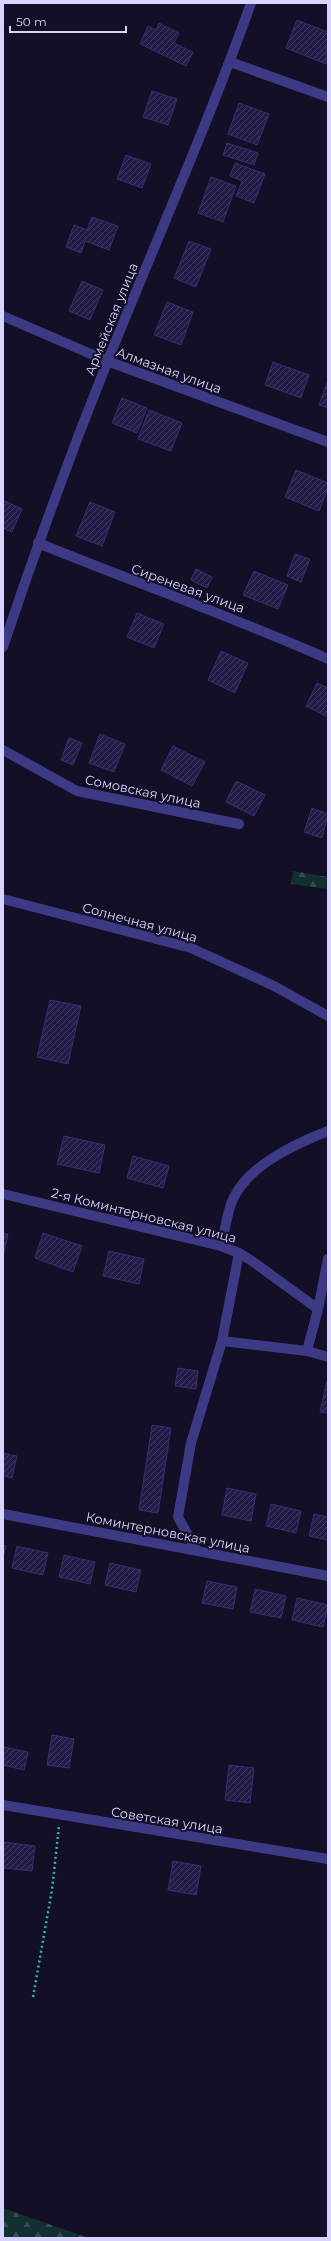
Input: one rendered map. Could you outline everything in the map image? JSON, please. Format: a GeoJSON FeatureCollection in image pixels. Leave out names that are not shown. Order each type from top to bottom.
{"type":"FeatureCollection","features":[{"type":"Feature","properties":{"kind":"street","name":"Армейская улица"},"geometry":{"type":"LineString","coordinates":[[3,647],[38,543],[107,362],[230,62],[251,3]]}},
{"type":"Feature","properties":{"kind":"street"},"geometry":{"type":"LineString","coordinates":[[230,62],[328,97]]}},
{"type":"Feature","properties":{"kind":"street","name":"Алмазная улица"},"geometry":{"type":"LineString","coordinates":[[3,316],[107,362],[328,442]]}},
{"type":"Feature","properties":{"kind":"street","name":"Сиреневая улица"},"geometry":{"type":"LineString","coordinates":[[38,543],[112,573],[250,624],[328,659]]}},
{"type":"Feature","properties":{"kind":"street","name":"Сомовская улица"},"geometry":{"type":"LineString","coordinates":[[3,750],[77,791],[239,824]]}},
{"type":"Feature","properties":{"kind":"street","name":"Солнечная улица"},"geometry":{"type":"LineString","coordinates":[[3,899],[190,948],[274,986],[328,1016]]}},
{"type":"Feature","properties":{"kind":"street"},"geometry":{"type":"LineString","coordinates":[[222,1246],[233,1198],[254,1170],[308,1139],[328,1131]]}},
{"type":"Feature","properties":{"kind":"street","name":"2-я Коминтерновская улица"},"geometry":{"type":"LineString","coordinates":[[3,1194],[222,1246],[239,1253],[318,1309]]}},
{"type":"Feature","properties":{"kind":"street"},"geometry":{"type":"LineString","coordinates":[[197,1551],[178,1517],[191,1443],[222,1342],[239,1253]]}},
{"type":"Feature","properties":{"kind":"street"},"geometry":{"type":"LineString","coordinates":[[307,1351],[318,1309],[328,1259]]}},
{"type":"Feature","properties":{"kind":"street"},"geometry":{"type":"LineString","coordinates":[[222,1342],[307,1351],[328,1357]]}},
{"type":"Feature","properties":{"kind":"street","name":"Коминтерновская улица"},"geometry":{"type":"LineString","coordinates":[[3,1514],[328,1576]]}},
{"type":"Feature","properties":{"kind":"street","name":"Советская улица"},"geometry":{"type":"LineString","coordinates":[[3,1805],[60,1816],[328,1859]]}},
{"type":"Feature","properties":{"kind":"path"},"geometry":{"type":"LineString","coordinates":[[33,1996],[52,1890],[60,1816]]}},
{"type":"Feature","properties":{"kind":"green space"},"geometry":{"type":"Polygon","coordinates":[[[293,871],[328,877],[328,889],[291,884],[293,871]]]}},
{"type":"Feature","properties":{"kind":"green space"},"geometry":{"type":"Polygon","coordinates":[[[3,2208],[83,2236],[91,2238],[3,2238],[3,2208]]]}},
{"type":"Feature","properties":{"kind":"building"},"geometry":{"type":"Polygon","coordinates":[[[297,20],[328,32],[326,64],[286,48],[297,20]]]}},
{"type":"Feature","properties":{"kind":"building"},"geometry":{"type":"Polygon","coordinates":[[[159,23],[179,33],[174,43],[193,52],[186,66],[140,44],[148,26],[156,30],[159,23]]]}},
{"type":"Feature","properties":{"kind":"building"},"geometry":{"type":"Polygon","coordinates":[[[152,91],[177,99],[168,125],[143,117],[152,91]]]}},
{"type":"Feature","properties":{"kind":"building"},"geometry":{"type":"Polygon","coordinates":[[[239,103],[269,114],[257,145],[228,134],[239,103]]]}},
{"type":"Feature","properties":{"kind":"building"},"geometry":{"type":"Polygon","coordinates":[[[227,143],[258,153],[254,165],[223,155],[227,143]]]}},
{"type":"Feature","properties":{"kind":"building"},"geometry":{"type":"Polygon","coordinates":[[[126,155],[151,164],[142,188],[117,179],[126,155]]]}},
{"type":"Feature","properties":{"kind":"building"},"geometry":{"type":"Polygon","coordinates":[[[235,163],[265,174],[254,203],[236,196],[242,181],[230,176],[235,163]]]}},
{"type":"Feature","properties":{"kind":"building"},"geometry":{"type":"Polygon","coordinates":[[[211,177],[236,186],[223,222],[198,213],[211,177]]]}},
{"type":"Feature","properties":{"kind":"building"},"geometry":{"type":"Polygon","coordinates":[[[92,217],[118,226],[109,250],[85,241],[81,253],[66,247],[74,225],[87,230],[92,217]]]}},
{"type":"Feature","properties":{"kind":"building"},"geometry":{"type":"Polygon","coordinates":[[[189,241],[211,249],[196,287],[174,278],[189,241]]]}},
{"type":"Feature","properties":{"kind":"building"},"geometry":{"type":"Polygon","coordinates":[[[82,281],[103,290],[90,320],[69,311],[82,281]]]}},
{"type":"Feature","properties":{"kind":"building"},"geometry":{"type":"Polygon","coordinates":[[[167,302],[193,312],[181,345],[154,335],[167,302]]]}},
{"type":"Feature","properties":{"kind":"building"},"geometry":{"type":"Polygon","coordinates":[[[273,362],[309,375],[301,398],[265,385],[273,362]]]}},
{"type":"Feature","properties":{"kind":"building"},"geometry":{"type":"Polygon","coordinates":[[[328,380],[328,408],[319,405],[328,380]]]}},
{"type":"Feature","properties":{"kind":"building"},"geometry":{"type":"Polygon","coordinates":[[[122,398],[147,408],[137,433],[112,423],[122,398]]]}},
{"type":"Feature","properties":{"kind":"building"},"geometry":{"type":"Polygon","coordinates":[[[149,410],[182,423],[171,451],[138,439],[149,410]]]}},
{"type":"Feature","properties":{"kind":"building"},"geometry":{"type":"Polygon","coordinates":[[[296,470],[328,483],[328,488],[319,511],[285,497],[296,470]]]}},
{"type":"Feature","properties":{"kind":"building"},"geometry":{"type":"Polygon","coordinates":[[[3,500],[22,509],[12,532],[3,528],[3,500]]]}},
{"type":"Feature","properties":{"kind":"building"},"geometry":{"type":"Polygon","coordinates":[[[90,502],[115,512],[102,546],[76,536],[90,502]]]}},
{"type":"Feature","properties":{"kind":"building"},"geometry":{"type":"Polygon","coordinates":[[[295,554],[310,559],[301,582],[287,576],[295,554]]]}},
{"type":"Feature","properties":{"kind":"building"},"geometry":{"type":"Polygon","coordinates":[[[196,569],[212,577],[207,588],[191,580],[196,569]]]}},
{"type":"Feature","properties":{"kind":"building"},"geometry":{"type":"Polygon","coordinates":[[[254,571],[288,585],[278,609],[243,595],[254,571]]]}},
{"type":"Feature","properties":{"kind":"building"},"geometry":{"type":"Polygon","coordinates":[[[137,613],[164,624],[154,648],[127,637],[137,613]]]}},
{"type":"Feature","properties":{"kind":"building"},"geometry":{"type":"Polygon","coordinates":[[[221,651],[248,663],[235,693],[208,680],[221,651]]]}},
{"type":"Feature","properties":{"kind":"building"},"geometry":{"type":"Polygon","coordinates":[[[317,683],[328,688],[328,717],[306,706],[317,683]]]}},
{"type":"Feature","properties":{"kind":"building"},"geometry":{"type":"Polygon","coordinates":[[[100,734],[125,744],[114,772],[89,763],[100,734]]]}},
{"type":"Feature","properties":{"kind":"building"},"geometry":{"type":"Polygon","coordinates":[[[69,738],[82,743],[73,765],[61,760],[69,738]]]}},
{"type":"Feature","properties":{"kind":"building"},"geometry":{"type":"Polygon","coordinates":[[[173,746],[205,762],[192,786],[161,770],[173,746]]]}},
{"type":"Feature","properties":{"kind":"building"},"geometry":{"type":"Polygon","coordinates":[[[236,781],[265,795],[254,816],[226,802],[236,781]]]}},
{"type":"Feature","properties":{"kind":"building"},"geometry":{"type":"Polygon","coordinates":[[[312,808],[328,814],[322,838],[304,832],[312,808]]]}},
{"type":"Feature","properties":{"kind":"building"},"geometry":{"type":"Polygon","coordinates":[[[50,1000],[81,1006],[68,1064],[37,1057],[50,1000]]]}},
{"type":"Feature","properties":{"kind":"building"},"geometry":{"type":"Polygon","coordinates":[[[64,1136],[105,1145],[99,1173],[57,1164],[64,1136]]]}},
{"type":"Feature","properties":{"kind":"building"},"geometry":{"type":"Polygon","coordinates":[[[133,1156],[169,1166],[163,1188],[127,1178],[133,1156]]]}},
{"type":"Feature","properties":{"kind":"building"},"geometry":{"type":"Polygon","coordinates":[[[3,1233],[8,1234],[3,1257],[3,1233]]]}},
{"type":"Feature","properties":{"kind":"building"},"geometry":{"type":"Polygon","coordinates":[[[43,1233],[82,1246],[73,1272],[35,1258],[43,1233]]]}},
{"type":"Feature","properties":{"kind":"building"},"geometry":{"type":"Polygon","coordinates":[[[109,1251],[144,1259],[139,1284],[103,1276],[109,1251]]]}},
{"type":"Feature","properties":{"kind":"building"},"geometry":{"type":"Polygon","coordinates":[[[178,1368],[198,1371],[196,1389],[175,1386],[178,1368]]]}},
{"type":"Feature","properties":{"kind":"building"},"geometry":{"type":"Polygon","coordinates":[[[327,1381],[328,1382],[328,1413],[320,1412],[327,1381]]]}},
{"type":"Feature","properties":{"kind":"building"},"geometry":{"type":"Polygon","coordinates":[[[152,1425],[171,1428],[158,1513],[139,1510],[152,1425]]]}},
{"type":"Feature","properties":{"kind":"building"},"geometry":{"type":"Polygon","coordinates":[[[3,1453],[17,1456],[12,1478],[3,1476],[3,1453]]]}},
{"type":"Feature","properties":{"kind":"building"},"geometry":{"type":"Polygon","coordinates":[[[227,1488],[256,1494],[251,1521],[222,1515],[227,1488]]]}},
{"type":"Feature","properties":{"kind":"building"},"geometry":{"type":"Polygon","coordinates":[[[271,1504],[301,1511],[296,1533],[266,1526],[271,1504]]]}},
{"type":"Feature","properties":{"kind":"building"},"geometry":{"type":"Polygon","coordinates":[[[314,1514],[328,1517],[328,1540],[309,1536],[314,1514]]]}},
{"type":"Feature","properties":{"kind":"building"},"geometry":{"type":"Polygon","coordinates":[[[3,1545],[6,1546],[3,1557],[3,1545]]]}},
{"type":"Feature","properties":{"kind":"building"},"geometry":{"type":"Polygon","coordinates":[[[17,1546],[48,1553],[43,1575],[12,1568],[17,1546]]]}},
{"type":"Feature","properties":{"kind":"building"},"geometry":{"type":"Polygon","coordinates":[[[64,1555],[95,1562],[90,1584],[59,1577],[64,1555]]]}},
{"type":"Feature","properties":{"kind":"building"},"geometry":{"type":"Polygon","coordinates":[[[110,1563],[141,1570],[136,1592],[105,1585],[110,1563]]]}},
{"type":"Feature","properties":{"kind":"building"},"geometry":{"type":"Polygon","coordinates":[[[207,1581],[237,1587],[233,1609],[202,1603],[207,1581]]]}},
{"type":"Feature","properties":{"kind":"building"},"geometry":{"type":"Polygon","coordinates":[[[255,1589],[286,1596],[281,1618],[250,1612],[255,1589]]]}},
{"type":"Feature","properties":{"kind":"building"},"geometry":{"type":"Polygon","coordinates":[[[297,1598],[328,1605],[323,1627],[292,1620],[297,1598]]]}},
{"type":"Feature","properties":{"kind":"building"},"geometry":{"type":"Polygon","coordinates":[[[52,1735],[74,1739],[69,1768],[47,1765],[52,1735]]]}},
{"type":"Feature","properties":{"kind":"building"},"geometry":{"type":"Polygon","coordinates":[[[3,1747],[28,1752],[24,1770],[3,1765],[3,1747]]]}},
{"type":"Feature","properties":{"kind":"building"},"geometry":{"type":"Polygon","coordinates":[[[229,1765],[254,1768],[250,1803],[225,1800],[229,1765]]]}},
{"type":"Feature","properties":{"kind":"building"},"geometry":{"type":"Polygon","coordinates":[[[3,1842],[35,1846],[32,1871],[3,1868],[3,1842]]]}},
{"type":"Feature","properties":{"kind":"building"},"geometry":{"type":"Polygon","coordinates":[[[173,1861],[201,1866],[196,1895],[168,1890],[173,1861]]]}}]}
